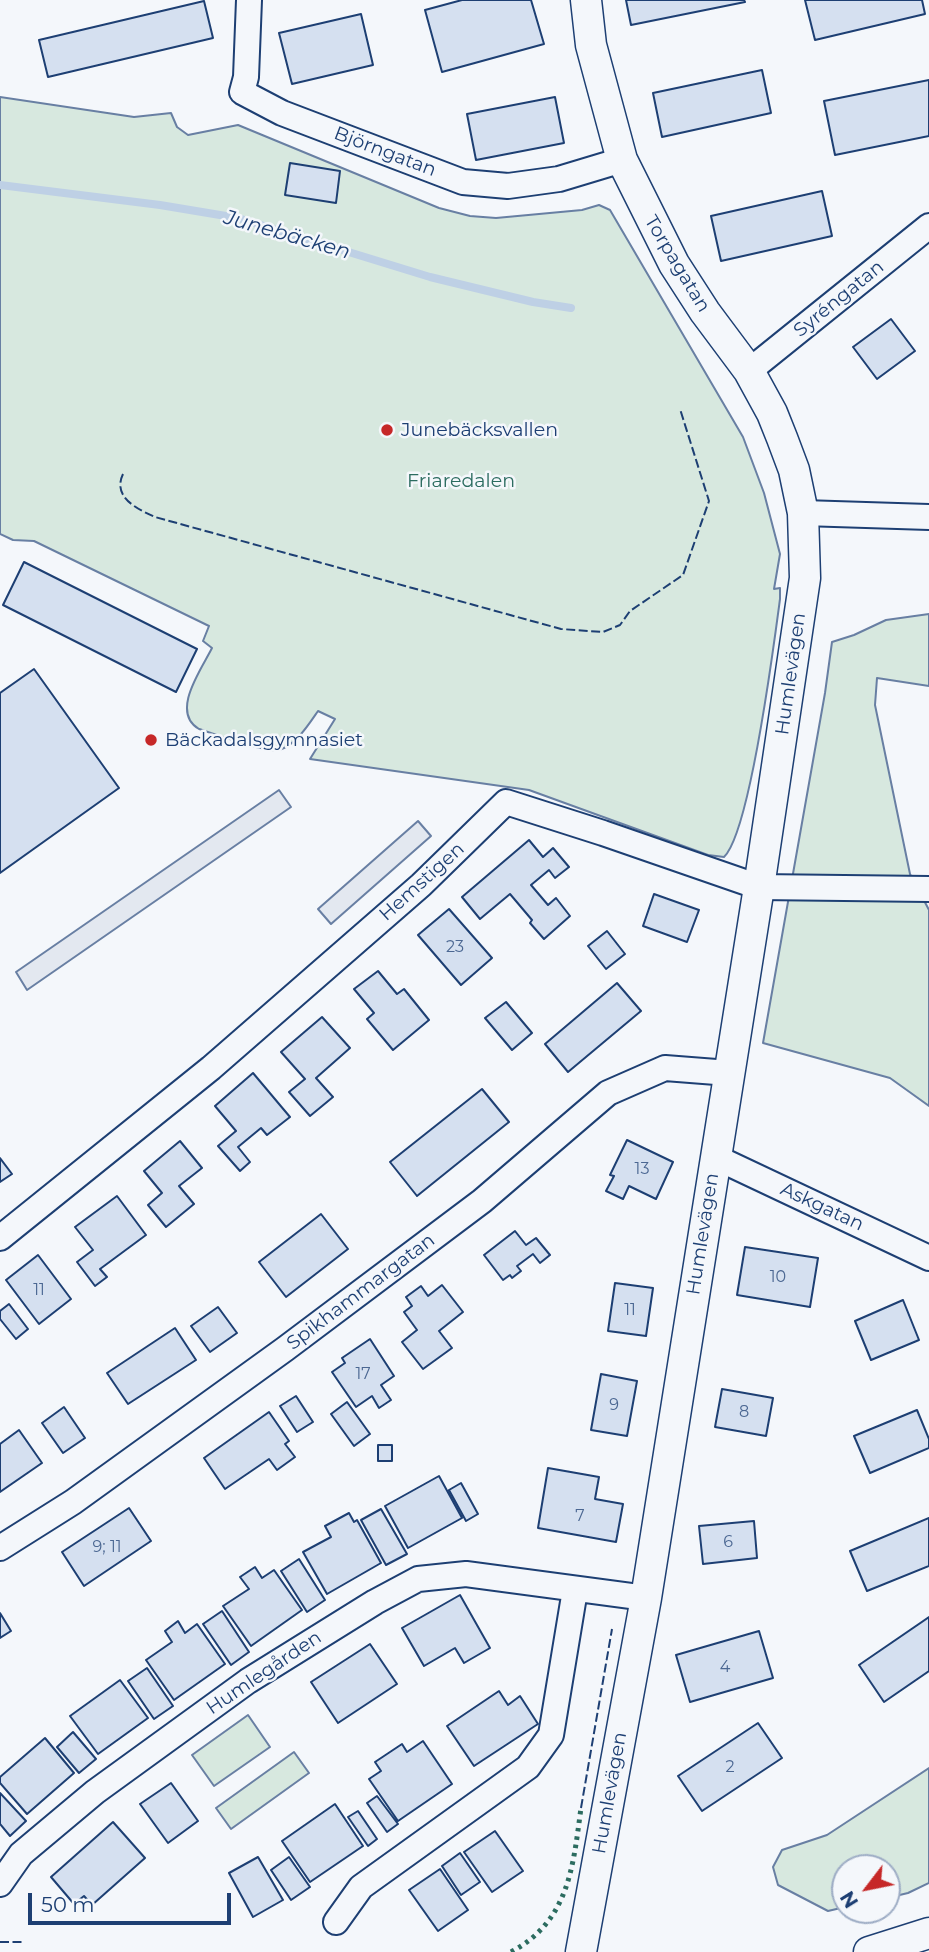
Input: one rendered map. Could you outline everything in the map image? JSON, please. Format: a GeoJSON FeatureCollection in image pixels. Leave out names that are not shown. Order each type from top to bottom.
{"type":"FeatureCollection","features":[{"type":"Feature","properties":{"kind":"street","name":"Björngatan"},"geometry":{"type":"LineString","coordinates":[[248,0],[246,77],[242,92],[282,113],[463,182],[508,186],[559,179],[622,160]]}},
{"type":"Feature","properties":{"kind":"street","name":"Torpagatan"},"geometry":{"type":"LineString","coordinates":[[586,0],[591,45],[622,160],[674,264],[705,312],[749,371],[772,412],[794,470],[803,513]]}},
{"type":"Feature","properties":{"kind":"street","name":"Syréngatan"},"geometry":{"type":"LineString","coordinates":[[749,371],[929,226]]}},
{"type":"Feature","properties":{"kind":"street"},"geometry":{"type":"LineString","coordinates":[[803,513],[929,517]]}},
{"type":"Feature","properties":{"kind":"street","name":"Humlevägen"},"geometry":{"type":"LineString","coordinates":[[581,1952],[646,1598],[759,887],[805,578],[803,513]]}},
{"type":"Feature","properties":{"kind":"street","name":"Hemstigen"},"geometry":{"type":"LineString","coordinates":[[0,1238],[211,1068],[421,885],[506,803],[759,887],[929,889]]}},
{"type":"Feature","properties":{"kind":"street","name":"Spikhammargatan"},"geometry":{"type":"LineString","coordinates":[[0,1548],[73,1502],[329,1316],[482,1201],[608,1093],[665,1068],[729,1073]]}},
{"type":"Feature","properties":{"kind":"street","name":"Askgatan"},"geometry":{"type":"LineString","coordinates":[[715,1157],[929,1258]]}},
{"type":"Feature","properties":{"kind":"street","name":"Humlegården"},"geometry":{"type":"LineString","coordinates":[[0,1884],[21,1854],[95,1792],[248,1681],[418,1578],[466,1574],[646,1598]]}},
{"type":"Feature","properties":{"kind":"street"},"geometry":{"type":"LineString","coordinates":[[336,1922],[361,1887],[528,1767],[551,1735],[575,1590]]}},
{"type":"Feature","properties":{"kind":"street"},"geometry":{"type":"LineString","coordinates":[[869,1952],[929,1933]]}},
{"type":"Feature","properties":{"kind":"green space","name":"Friaredalen"},"geometry":{"type":"Polygon","coordinates":[[[0,97],[134,117],[171,113],[177,127],[188,135],[238,125],[439,208],[470,216],[496,218],[582,210],[599,205],[610,210],[743,437],[764,493],[780,554],[774,589],[780,588],[780,599],[760,736],[743,812],[734,841],[724,857],[708,855],[529,790],[310,759],[335,719],[318,711],[296,739],[279,750],[252,746],[199,729],[191,722],[187,702],[195,679],[212,648],[203,641],[209,626],[34,541],[13,540],[0,534],[0,97]]]}},
{"type":"Feature","properties":{"kind":"green space"},"geometry":{"type":"Polygon","coordinates":[[[929,614],[929,686],[877,678],[875,705],[910,874],[929,910],[929,1106],[890,1078],[763,1043],[832,642],[886,620],[929,614]]]}},
{"type":"Feature","properties":{"kind":"green space"},"geometry":{"type":"Polygon","coordinates":[[[248,1715],[270,1747],[214,1786],[192,1755],[248,1715]]]}},
{"type":"Feature","properties":{"kind":"green space"},"geometry":{"type":"Polygon","coordinates":[[[294,1752],[309,1773],[231,1829],[216,1808],[294,1752]]]}},
{"type":"Feature","properties":{"kind":"green space"},"geometry":{"type":"Polygon","coordinates":[[[929,1768],[929,1883],[901,1895],[901,1854],[831,1854],[831,1910],[778,1885],[773,1867],[782,1850],[827,1835],[929,1768]]]}},
{"type":"Feature","properties":{"kind":"shaded area"},"geometry":{"type":"Polygon","coordinates":[[[279,790],[291,807],[27,990],[16,972],[279,790]]]}},
{"type":"Feature","properties":{"kind":"shaded area"},"geometry":{"type":"Polygon","coordinates":[[[418,821],[431,836],[331,924],[318,909],[418,821]]]}},
{"type":"Feature","properties":{"kind":"building"},"geometry":{"type":"Polygon","coordinates":[[[462,0],[531,0],[544,44],[442,72],[425,10],[462,0]]]}},
{"type":"Feature","properties":{"kind":"building"},"geometry":{"type":"Polygon","coordinates":[[[626,0],[744,0],[745,2],[631,25],[626,0]]]}},
{"type":"Feature","properties":{"kind":"building"},"geometry":{"type":"Polygon","coordinates":[[[805,0],[922,0],[925,14],[815,40],[805,0]]]}},
{"type":"Feature","properties":{"kind":"building"},"geometry":{"type":"Polygon","coordinates":[[[204,1],[213,38],[48,77],[39,40],[204,1]]]}},
{"type":"Feature","properties":{"kind":"building"},"geometry":{"type":"Polygon","coordinates":[[[361,14],[373,65],[292,84],[279,33],[361,14]]]}},
{"type":"Feature","properties":{"kind":"building"},"geometry":{"type":"Polygon","coordinates":[[[762,70],[771,113],[662,137],[653,93],[762,70]]]}},
{"type":"Feature","properties":{"kind":"building"},"geometry":{"type":"Polygon","coordinates":[[[929,80],[929,136],[835,155],[824,101],[929,80]]]}},
{"type":"Feature","properties":{"kind":"building"},"geometry":{"type":"Polygon","coordinates":[[[555,97],[564,143],[476,160],[467,114],[555,97]]]}},
{"type":"Feature","properties":{"kind":"building"},"geometry":{"type":"Polygon","coordinates":[[[290,163],[340,171],[336,203],[285,195],[290,163]]]}},
{"type":"Feature","properties":{"kind":"building"},"geometry":{"type":"Polygon","coordinates":[[[822,191],[832,236],[721,261],[711,216],[822,191]]]}},
{"type":"Feature","properties":{"kind":"building"},"geometry":{"type":"Polygon","coordinates":[[[891,319],[915,351],[877,379],[853,347],[891,319]]]}},
{"type":"Feature","properties":{"kind":"building"},"geometry":{"type":"Polygon","coordinates":[[[24,562],[197,649],[176,692],[3,605],[24,562]]]}},
{"type":"Feature","properties":{"kind":"building"},"geometry":{"type":"Polygon","coordinates":[[[34,669],[119,788],[0,873],[0,693],[34,669]]]}},
{"type":"Feature","properties":{"kind":"building"},"geometry":{"type":"Polygon","coordinates":[[[529,840],[543,857],[553,848],[569,867],[555,878],[549,870],[531,885],[548,905],[556,898],[570,916],[544,939],[510,894],[480,919],[462,897],[529,840]]]}},
{"type":"Feature","properties":{"kind":"building"},"geometry":{"type":"Polygon","coordinates":[[[654,894],[699,910],[687,942],[643,926],[654,894]]]}},
{"type":"Feature","properties":{"kind":"building"},"geometry":{"type":"Polygon","coordinates":[[[449,909],[492,958],[461,985],[418,935],[449,909]]]}},
{"type":"Feature","properties":{"kind":"building"},"geometry":{"type":"Polygon","coordinates":[[[607,931],[625,954],[606,969],[588,946],[607,931]]]}},
{"type":"Feature","properties":{"kind":"building"},"geometry":{"type":"Polygon","coordinates":[[[378,971],[397,994],[404,989],[429,1020],[393,1050],[367,1019],[374,1013],[354,989],[378,971]]]}},
{"type":"Feature","properties":{"kind":"building"},"geometry":{"type":"Polygon","coordinates":[[[617,983],[641,1011],[568,1072],[545,1044],[617,983]]]}},
{"type":"Feature","properties":{"kind":"building"},"geometry":{"type":"Polygon","coordinates":[[[506,1002],[532,1033],[512,1050],[485,1018],[506,1002]]]}},
{"type":"Feature","properties":{"kind":"building"},"geometry":{"type":"Polygon","coordinates":[[[322,1017],[350,1048],[316,1078],[333,1097],[310,1116],[289,1092],[305,1079],[281,1052],[322,1017]]]}},
{"type":"Feature","properties":{"kind":"building"},"geometry":{"type":"Polygon","coordinates":[[[253,1073],[290,1117],[267,1135],[261,1128],[238,1147],[250,1162],[240,1171],[218,1146],[236,1131],[215,1106],[253,1073]]]}},
{"type":"Feature","properties":{"kind":"building"},"geometry":{"type":"Polygon","coordinates":[[[482,1089],[509,1122],[417,1196],[390,1162],[482,1089]]]}},
{"type":"Feature","properties":{"kind":"building"},"geometry":{"type":"Polygon","coordinates":[[[627,1140],[673,1162],[656,1199],[629,1186],[623,1199],[606,1191],[614,1176],[610,1175],[627,1140]]]}},
{"type":"Feature","properties":{"kind":"building"},"geometry":{"type":"Polygon","coordinates":[[[180,1141],[202,1168],[179,1186],[194,1204],[166,1227],[148,1205],[162,1193],[144,1171],[180,1141]]]}},
{"type":"Feature","properties":{"kind":"building"},"geometry":{"type":"Polygon","coordinates":[[[0,1158],[12,1174],[0,1182],[0,1158]]]}},
{"type":"Feature","properties":{"kind":"building"},"geometry":{"type":"Polygon","coordinates":[[[117,1196],[146,1235],[100,1269],[107,1277],[95,1286],[77,1262],[93,1250],[75,1227],[117,1196]]]}},
{"type":"Feature","properties":{"kind":"building"},"geometry":{"type":"Polygon","coordinates":[[[321,1214],[348,1249],[286,1297],[259,1262],[321,1214]]]}},
{"type":"Feature","properties":{"kind":"building"},"geometry":{"type":"Polygon","coordinates":[[[515,1231],[526,1245],[536,1238],[550,1255],[540,1263],[533,1254],[517,1266],[521,1271],[512,1278],[510,1275],[503,1280],[484,1255],[515,1231]]]}},
{"type":"Feature","properties":{"kind":"building"},"geometry":{"type":"Polygon","coordinates":[[[745,1247],[818,1258],[810,1307],[737,1295],[745,1247]]]}},
{"type":"Feature","properties":{"kind":"building"},"geometry":{"type":"Polygon","coordinates":[[[38,1255],[71,1299],[39,1324],[6,1280],[38,1255]]]}},
{"type":"Feature","properties":{"kind":"building"},"geometry":{"type":"Polygon","coordinates":[[[615,1283],[653,1288],[646,1336],[608,1331],[615,1283]]]}},
{"type":"Feature","properties":{"kind":"building"},"geometry":{"type":"Polygon","coordinates":[[[442,1285],[463,1312],[439,1331],[452,1348],[423,1369],[402,1342],[417,1330],[404,1312],[412,1306],[406,1297],[421,1286],[428,1296],[442,1285]]]}},
{"type":"Feature","properties":{"kind":"building"},"geometry":{"type":"Polygon","coordinates":[[[903,1300],[919,1340],[871,1360],[855,1321],[903,1300]]]}},
{"type":"Feature","properties":{"kind":"building"},"geometry":{"type":"Polygon","coordinates":[[[9,1304],[28,1329],[16,1339],[0,1319],[0,1311],[9,1304]]]}},
{"type":"Feature","properties":{"kind":"building"},"geometry":{"type":"Polygon","coordinates":[[[218,1307],[237,1333],[210,1352],[191,1326],[218,1307]]]}},
{"type":"Feature","properties":{"kind":"building"},"geometry":{"type":"Polygon","coordinates":[[[175,1328],[196,1360],[128,1404],[107,1373],[175,1328]]]}},
{"type":"Feature","properties":{"kind":"building"},"geometry":{"type":"Polygon","coordinates":[[[370,1339],[394,1376],[381,1385],[391,1400],[379,1408],[372,1396],[356,1407],[332,1372],[345,1363],[342,1358],[370,1339]]]}},
{"type":"Feature","properties":{"kind":"building"},"geometry":{"type":"Polygon","coordinates":[[[601,1374],[637,1381],[627,1436],[591,1430],[601,1374]]]}},
{"type":"Feature","properties":{"kind":"building"},"geometry":{"type":"Polygon","coordinates":[[[722,1389],[773,1398],[766,1436],[715,1427],[722,1389]]]}},
{"type":"Feature","properties":{"kind":"building"},"geometry":{"type":"Polygon","coordinates":[[[296,1396],[313,1422],[297,1432],[280,1406],[296,1396]]]}},
{"type":"Feature","properties":{"kind":"building"},"geometry":{"type":"Polygon","coordinates":[[[347,1402],[370,1434],[354,1446],[331,1414],[347,1402]]]}},
{"type":"Feature","properties":{"kind":"building"},"geometry":{"type":"Polygon","coordinates":[[[64,1407],[85,1438],[63,1453],[42,1423],[64,1407]]]}},
{"type":"Feature","properties":{"kind":"building"},"geometry":{"type":"Polygon","coordinates":[[[917,1410],[929,1439],[929,1448],[870,1473],[854,1436],[917,1410]]]}},
{"type":"Feature","properties":{"kind":"building"},"geometry":{"type":"Polygon","coordinates":[[[269,1412],[289,1441],[285,1444],[295,1457],[277,1470],[269,1459],[225,1489],[204,1458],[269,1412]]]}},
{"type":"Feature","properties":{"kind":"building"},"geometry":{"type":"Polygon","coordinates":[[[19,1430],[42,1463],[0,1492],[0,1444],[19,1430]]]}},
{"type":"Feature","properties":{"kind":"building"},"geometry":{"type":"Polygon","coordinates":[[[378,1445],[392,1445],[392,1461],[378,1461],[378,1445]]]}},
{"type":"Feature","properties":{"kind":"building"},"geometry":{"type":"Polygon","coordinates":[[[548,1468],[599,1477],[595,1499],[623,1504],[616,1542],[538,1528],[548,1468]]]}},
{"type":"Feature","properties":{"kind":"building"},"geometry":{"type":"Polygon","coordinates":[[[439,1476],[462,1518],[408,1548],[385,1506],[439,1476]]]}},
{"type":"Feature","properties":{"kind":"building"},"geometry":{"type":"Polygon","coordinates":[[[461,1483],[478,1514],[466,1521],[449,1490],[461,1483]]]}},
{"type":"Feature","properties":{"kind":"building"},"geometry":{"type":"Polygon","coordinates":[[[129,1508],[151,1541],[84,1586],[62,1552],[129,1508]]]}},
{"type":"Feature","properties":{"kind":"building"},"geometry":{"type":"Polygon","coordinates":[[[381,1509],[407,1554],[386,1565],[361,1520],[381,1509]]]}},
{"type":"Feature","properties":{"kind":"building"},"geometry":{"type":"Polygon","coordinates":[[[349,1513],[354,1522],[357,1520],[381,1563],[327,1594],[303,1552],[331,1537],[325,1526],[349,1513]]]}},
{"type":"Feature","properties":{"kind":"building"},"geometry":{"type":"Polygon","coordinates":[[[929,1518],[929,1566],[867,1591],[850,1551],[929,1518]]]}},
{"type":"Feature","properties":{"kind":"building"},"geometry":{"type":"Polygon","coordinates":[[[754,1521],[757,1558],[703,1564],[699,1526],[754,1521]]]}},
{"type":"Feature","properties":{"kind":"building"},"geometry":{"type":"Polygon","coordinates":[[[299,1559],[325,1600],[307,1612],[281,1571],[299,1559]]]}},
{"type":"Feature","properties":{"kind":"building"},"geometry":{"type":"Polygon","coordinates":[[[255,1567],[262,1578],[274,1570],[302,1610],[251,1646],[223,1606],[249,1589],[240,1577],[255,1567]]]}},
{"type":"Feature","properties":{"kind":"building"},"geometry":{"type":"Polygon","coordinates":[[[460,1595],[490,1648],[464,1663],[455,1648],[424,1666],[402,1628],[460,1595]]]}},
{"type":"Feature","properties":{"kind":"building"},"geometry":{"type":"Polygon","coordinates":[[[222,1611],[249,1652],[231,1665],[203,1624],[222,1611]]]}},
{"type":"Feature","properties":{"kind":"building"},"geometry":{"type":"Polygon","coordinates":[[[0,1613],[11,1631],[0,1638],[0,1613]]]}},
{"type":"Feature","properties":{"kind":"building"},"geometry":{"type":"Polygon","coordinates":[[[929,1617],[929,1671],[884,1702],[859,1665],[929,1617]]]}},
{"type":"Feature","properties":{"kind":"building"},"geometry":{"type":"Polygon","coordinates":[[[178,1621],[185,1633],[197,1624],[225,1664],[174,1700],[146,1660],[172,1642],[165,1631],[178,1621]]]}},
{"type":"Feature","properties":{"kind":"building"},"geometry":{"type":"Polygon","coordinates":[[[759,1631],[773,1678],[690,1702],[676,1655],[759,1631]]]}},
{"type":"Feature","properties":{"kind":"building"},"geometry":{"type":"Polygon","coordinates":[[[370,1644],[397,1684],[338,1723],[311,1682],[370,1644]]]}},
{"type":"Feature","properties":{"kind":"building"},"geometry":{"type":"Polygon","coordinates":[[[147,1668],[173,1706],[154,1719],[128,1681],[147,1668]]]}},
{"type":"Feature","properties":{"kind":"building"},"geometry":{"type":"Polygon","coordinates":[[[120,1680],[148,1718],[98,1754],[70,1716],[120,1680]]]}},
{"type":"Feature","properties":{"kind":"building"},"geometry":{"type":"Polygon","coordinates":[[[499,1691],[508,1705],[520,1696],[538,1724],[474,1766],[447,1726],[499,1691]]]}},
{"type":"Feature","properties":{"kind":"building"},"geometry":{"type":"Polygon","coordinates":[[[758,1723],[782,1758],[702,1811],[678,1776],[758,1723]]]}},
{"type":"Feature","properties":{"kind":"building"},"geometry":{"type":"Polygon","coordinates":[[[73,1732],[96,1759],[79,1773],[57,1747],[73,1732]]]}},
{"type":"Feature","properties":{"kind":"building"},"geometry":{"type":"Polygon","coordinates":[[[45,1738],[74,1773],[27,1814],[0,1783],[0,1777],[45,1738]]]}},
{"type":"Feature","properties":{"kind":"building"},"geometry":{"type":"Polygon","coordinates":[[[423,1741],[452,1784],[398,1821],[369,1779],[381,1771],[375,1762],[402,1744],[407,1752],[423,1741]]]}},
{"type":"Feature","properties":{"kind":"building"},"geometry":{"type":"Polygon","coordinates":[[[171,1783],[198,1821],[168,1843],[140,1804],[171,1783]]]}},
{"type":"Feature","properties":{"kind":"building"},"geometry":{"type":"Polygon","coordinates":[[[0,1793],[26,1821],[10,1836],[0,1824],[0,1793]]]}},
{"type":"Feature","properties":{"kind":"building"},"geometry":{"type":"Polygon","coordinates":[[[377,1796],[398,1824],[387,1832],[367,1803],[377,1796]]]}},
{"type":"Feature","properties":{"kind":"building"},"geometry":{"type":"Polygon","coordinates":[[[335,1804],[363,1846],[310,1882],[282,1841],[335,1804]]]}},
{"type":"Feature","properties":{"kind":"building"},"geometry":{"type":"Polygon","coordinates":[[[358,1811],[377,1839],[368,1846],[348,1817],[358,1811]]]}},
{"type":"Feature","properties":{"kind":"building"},"geometry":{"type":"Polygon","coordinates":[[[113,1822],[145,1858],[92,1905],[84,1896],[74,1904],[51,1877],[113,1822]]]}},
{"type":"Feature","properties":{"kind":"building"},"geometry":{"type":"Polygon","coordinates":[[[495,1831],[523,1871],[492,1892],[464,1852],[495,1831]]]}},
{"type":"Feature","properties":{"kind":"building"},"geometry":{"type":"Polygon","coordinates":[[[460,1853],[480,1882],[461,1895],[442,1866],[460,1853]]]}},
{"type":"Feature","properties":{"kind":"building"},"geometry":{"type":"Polygon","coordinates":[[[258,1857],[283,1900],[253,1917],[229,1873],[258,1857]]]}},
{"type":"Feature","properties":{"kind":"building"},"geometry":{"type":"Polygon","coordinates":[[[289,1857],[310,1887],[291,1900],[271,1870],[289,1857]]]}},
{"type":"Feature","properties":{"kind":"building"},"geometry":{"type":"Polygon","coordinates":[[[440,1869],[468,1910],[438,1931],[409,1890],[440,1869]]]}},
{"type":"Feature","properties":{"kind":"waterway","name":"Junebäcken"},"geometry":{"type":"LineString","coordinates":[[0,185],[160,205],[238,218],[430,277],[533,302],[571,308]]}},
{"type":"Feature","properties":{"kind":"hedge"},"geometry":{"type":"LineString","coordinates":[[511,1952],[545,1925],[557,1908],[571,1871],[581,1808]]}},
{"type":"Feature","properties":{"kind":"fence"},"geometry":{"type":"LineString","coordinates":[[123,474],[120,482],[124,496],[134,506],[155,517],[561,629],[603,632],[620,625],[630,611],[683,575],[709,501],[680,409]]}},
{"type":"Feature","properties":{"kind":"fence"},"geometry":{"type":"LineString","coordinates":[[581,1808],[612,1629]]}},
{"type":"Feature","properties":{"kind":"fence"},"geometry":{"type":"LineString","coordinates":[[0,1942],[25,1942]]}},
{"type":"Feature","properties":{"kind":"place","name":"Junebäcksvallen"},"geometry":{"type":"Point","coordinates":[387,430]}},
{"type":"Feature","properties":{"kind":"place","name":"Bäckadalsgymnasiet"},"geometry":{"type":"Point","coordinates":[151,740]}}]}
